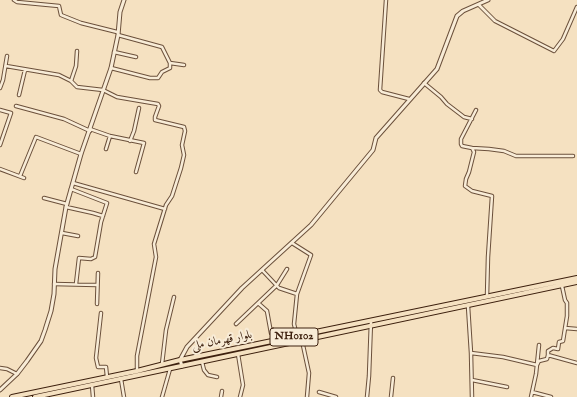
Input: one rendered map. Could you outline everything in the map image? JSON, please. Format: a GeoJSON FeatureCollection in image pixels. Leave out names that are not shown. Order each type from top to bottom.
{"type":"FeatureCollection","features":[{"type":"Feature","properties":{"kind":"highway","name":"بلوار قهرمان ملی"},"geometry":{"type":"LineString","coordinates":[[371,323],[577,278]]}},
{"type":"Feature","properties":{"kind":"highway","name":"بلوار قهرمان ملی"},"geometry":{"type":"LineString","coordinates":[[35,397],[137,374],[162,364],[180,360],[468,306],[577,282]]}},
{"type":"Feature","properties":{"kind":"highway","name":"بلوار قهرمان ملی"},"geometry":{"type":"LineString","coordinates":[[12,397],[107,377],[170,369],[237,354],[300,337]]}},
{"type":"Feature","properties":{"kind":"street"},"geometry":{"type":"LineString","coordinates":[[14,0],[17,2],[59,6],[60,15],[81,23],[162,47],[170,63],[170,68],[162,72],[158,78],[150,78],[110,68]]}},
{"type":"Feature","properties":{"kind":"street"},"geometry":{"type":"LineString","coordinates":[[0,390],[17,374],[34,352],[41,341],[51,311],[55,269],[66,205],[81,154],[110,68],[118,33],[120,12],[124,0]]}},
{"type":"Feature","properties":{"kind":"street"},"geometry":{"type":"LineString","coordinates":[[386,0],[380,90],[382,92],[409,99]]}},
{"type":"Feature","properties":{"kind":"street"},"geometry":{"type":"LineString","coordinates":[[182,366],[180,360],[187,347],[223,307],[311,225],[372,150],[376,138],[437,69],[457,16],[463,11],[479,5],[486,0]]}},
{"type":"Feature","properties":{"kind":"street"},"geometry":{"type":"LineString","coordinates":[[479,5],[494,21],[554,51],[563,39],[577,7]]}},
{"type":"Feature","properties":{"kind":"street"},"geometry":{"type":"LineString","coordinates":[[71,81],[76,66],[77,51]]}},
{"type":"Feature","properties":{"kind":"street"},"geometry":{"type":"LineString","coordinates":[[114,52],[136,57]]}},
{"type":"Feature","properties":{"kind":"street"},"geometry":{"type":"LineString","coordinates":[[0,88],[7,56]]}},
{"type":"Feature","properties":{"kind":"street"},"geometry":{"type":"LineString","coordinates":[[170,63],[184,65]]}},
{"type":"Feature","properties":{"kind":"street"},"geometry":{"type":"LineString","coordinates":[[6,66],[59,75],[71,81],[77,87],[103,90],[117,97],[158,104],[159,106],[155,120],[184,127],[185,130],[182,145],[184,155],[172,196],[165,209],[154,244],[156,257],[137,356],[137,374]]}},
{"type":"Feature","properties":{"kind":"street"},"geometry":{"type":"LineString","coordinates":[[19,95],[25,70]]}},
{"type":"Feature","properties":{"kind":"street"},"geometry":{"type":"LineString","coordinates":[[424,83],[464,117],[472,119]]}},
{"type":"Feature","properties":{"kind":"street"},"geometry":{"type":"LineString","coordinates":[[16,106],[64,120],[110,136],[144,143],[136,172]]}},
{"type":"Feature","properties":{"kind":"street"},"geometry":{"type":"LineString","coordinates":[[130,141],[134,131],[139,108]]}},
{"type":"Feature","properties":{"kind":"street"},"geometry":{"type":"LineString","coordinates":[[0,110],[11,113],[0,144]]}},
{"type":"Feature","properties":{"kind":"street"},"geometry":{"type":"LineString","coordinates":[[476,110],[461,140],[462,146],[504,151],[516,156],[573,156]]}},
{"type":"Feature","properties":{"kind":"street"},"geometry":{"type":"LineString","coordinates":[[106,149],[110,136]]}},
{"type":"Feature","properties":{"kind":"street"},"geometry":{"type":"LineString","coordinates":[[20,176],[36,137],[81,154]]}},
{"type":"Feature","properties":{"kind":"street"},"geometry":{"type":"LineString","coordinates":[[472,148],[474,152],[465,186],[472,191],[492,196],[487,297]]}},
{"type":"Feature","properties":{"kind":"street"},"geometry":{"type":"LineString","coordinates":[[0,169],[24,178]]}},
{"type":"Feature","properties":{"kind":"street"},"geometry":{"type":"LineString","coordinates":[[73,182],[165,209]]}},
{"type":"Feature","properties":{"kind":"street"},"geometry":{"type":"LineString","coordinates":[[71,189],[107,203],[100,222],[95,257],[91,259],[79,258],[76,284]]}},
{"type":"Feature","properties":{"kind":"street"},"geometry":{"type":"LineString","coordinates":[[44,198],[103,216]]}},
{"type":"Feature","properties":{"kind":"street"},"geometry":{"type":"LineString","coordinates":[[62,233],[78,236]]}},
{"type":"Feature","properties":{"kind":"street"},"geometry":{"type":"LineString","coordinates":[[292,243],[311,255],[297,294],[294,324],[300,337],[309,373],[307,397]]}},
{"type":"Feature","properties":{"kind":"street"},"geometry":{"type":"LineString","coordinates":[[262,270],[279,288],[297,294]]}},
{"type":"Feature","properties":{"kind":"street"},"geometry":{"type":"LineString","coordinates":[[236,324],[277,285],[287,270]]}},
{"type":"Feature","properties":{"kind":"street"},"geometry":{"type":"LineString","coordinates":[[97,304],[98,273]]}},
{"type":"Feature","properties":{"kind":"street"},"geometry":{"type":"LineString","coordinates":[[54,284],[97,285]]}},
{"type":"Feature","properties":{"kind":"street"},"geometry":{"type":"LineString","coordinates":[[536,365],[547,358],[548,351],[553,348],[558,349],[559,342],[563,341],[566,328],[567,302],[565,300],[562,286]]}},
{"type":"Feature","properties":{"kind":"street"},"geometry":{"type":"LineString","coordinates":[[162,364],[166,330],[174,297]]}},
{"type":"Feature","properties":{"kind":"street"},"geometry":{"type":"LineString","coordinates":[[258,303],[267,311],[271,333]]}},
{"type":"Feature","properties":{"kind":"street"},"geometry":{"type":"LineString","coordinates":[[468,306],[472,397]]}},
{"type":"Feature","properties":{"kind":"street"},"geometry":{"type":"LineString","coordinates":[[101,313],[96,358],[98,367],[106,367],[107,377]]}},
{"type":"Feature","properties":{"kind":"street"},"geometry":{"type":"LineString","coordinates":[[367,397],[371,323]]}},
{"type":"Feature","properties":{"kind":"street"},"geometry":{"type":"LineString","coordinates":[[566,328],[577,329]]}},
{"type":"Feature","properties":{"kind":"street"},"geometry":{"type":"LineString","coordinates":[[531,397],[535,382],[539,345]]}},
{"type":"Feature","properties":{"kind":"street"},"geometry":{"type":"LineString","coordinates":[[471,353],[503,357],[536,365]]}},
{"type":"Feature","properties":{"kind":"street"},"geometry":{"type":"LineString","coordinates":[[237,354],[243,385],[240,397]]}},
{"type":"Feature","properties":{"kind":"street"},"geometry":{"type":"LineString","coordinates":[[548,355],[577,363]]}},
{"type":"Feature","properties":{"kind":"street"},"geometry":{"type":"LineString","coordinates":[[202,362],[204,370],[208,375],[217,377]]}},
{"type":"Feature","properties":{"kind":"street"},"geometry":{"type":"LineString","coordinates":[[0,368],[7,369],[17,374]]}},
{"type":"Feature","properties":{"kind":"street"},"geometry":{"type":"LineString","coordinates":[[162,397],[170,369]]}},
{"type":"Feature","properties":{"kind":"street"},"geometry":{"type":"LineString","coordinates":[[121,378],[124,397]]}},
{"type":"Feature","properties":{"kind":"street"},"geometry":{"type":"LineString","coordinates":[[391,397],[393,378]]}},
{"type":"Feature","properties":{"kind":"street"},"geometry":{"type":"LineString","coordinates":[[472,380],[507,387]]}},
{"type":"Feature","properties":{"kind":"street"},"geometry":{"type":"LineString","coordinates":[[92,385],[93,397]]}},
{"type":"Feature","properties":{"kind":"street"},"geometry":{"type":"LineString","coordinates":[[221,397],[222,391]]}},
{"type":"Feature","properties":{"kind":"street"},"geometry":{"type":"LineString","coordinates":[[319,392],[336,397]]}},
{"type":"Feature","properties":{"kind":"street"},"geometry":{"type":"LineString","coordinates":[[532,392],[550,397]]}}]}
